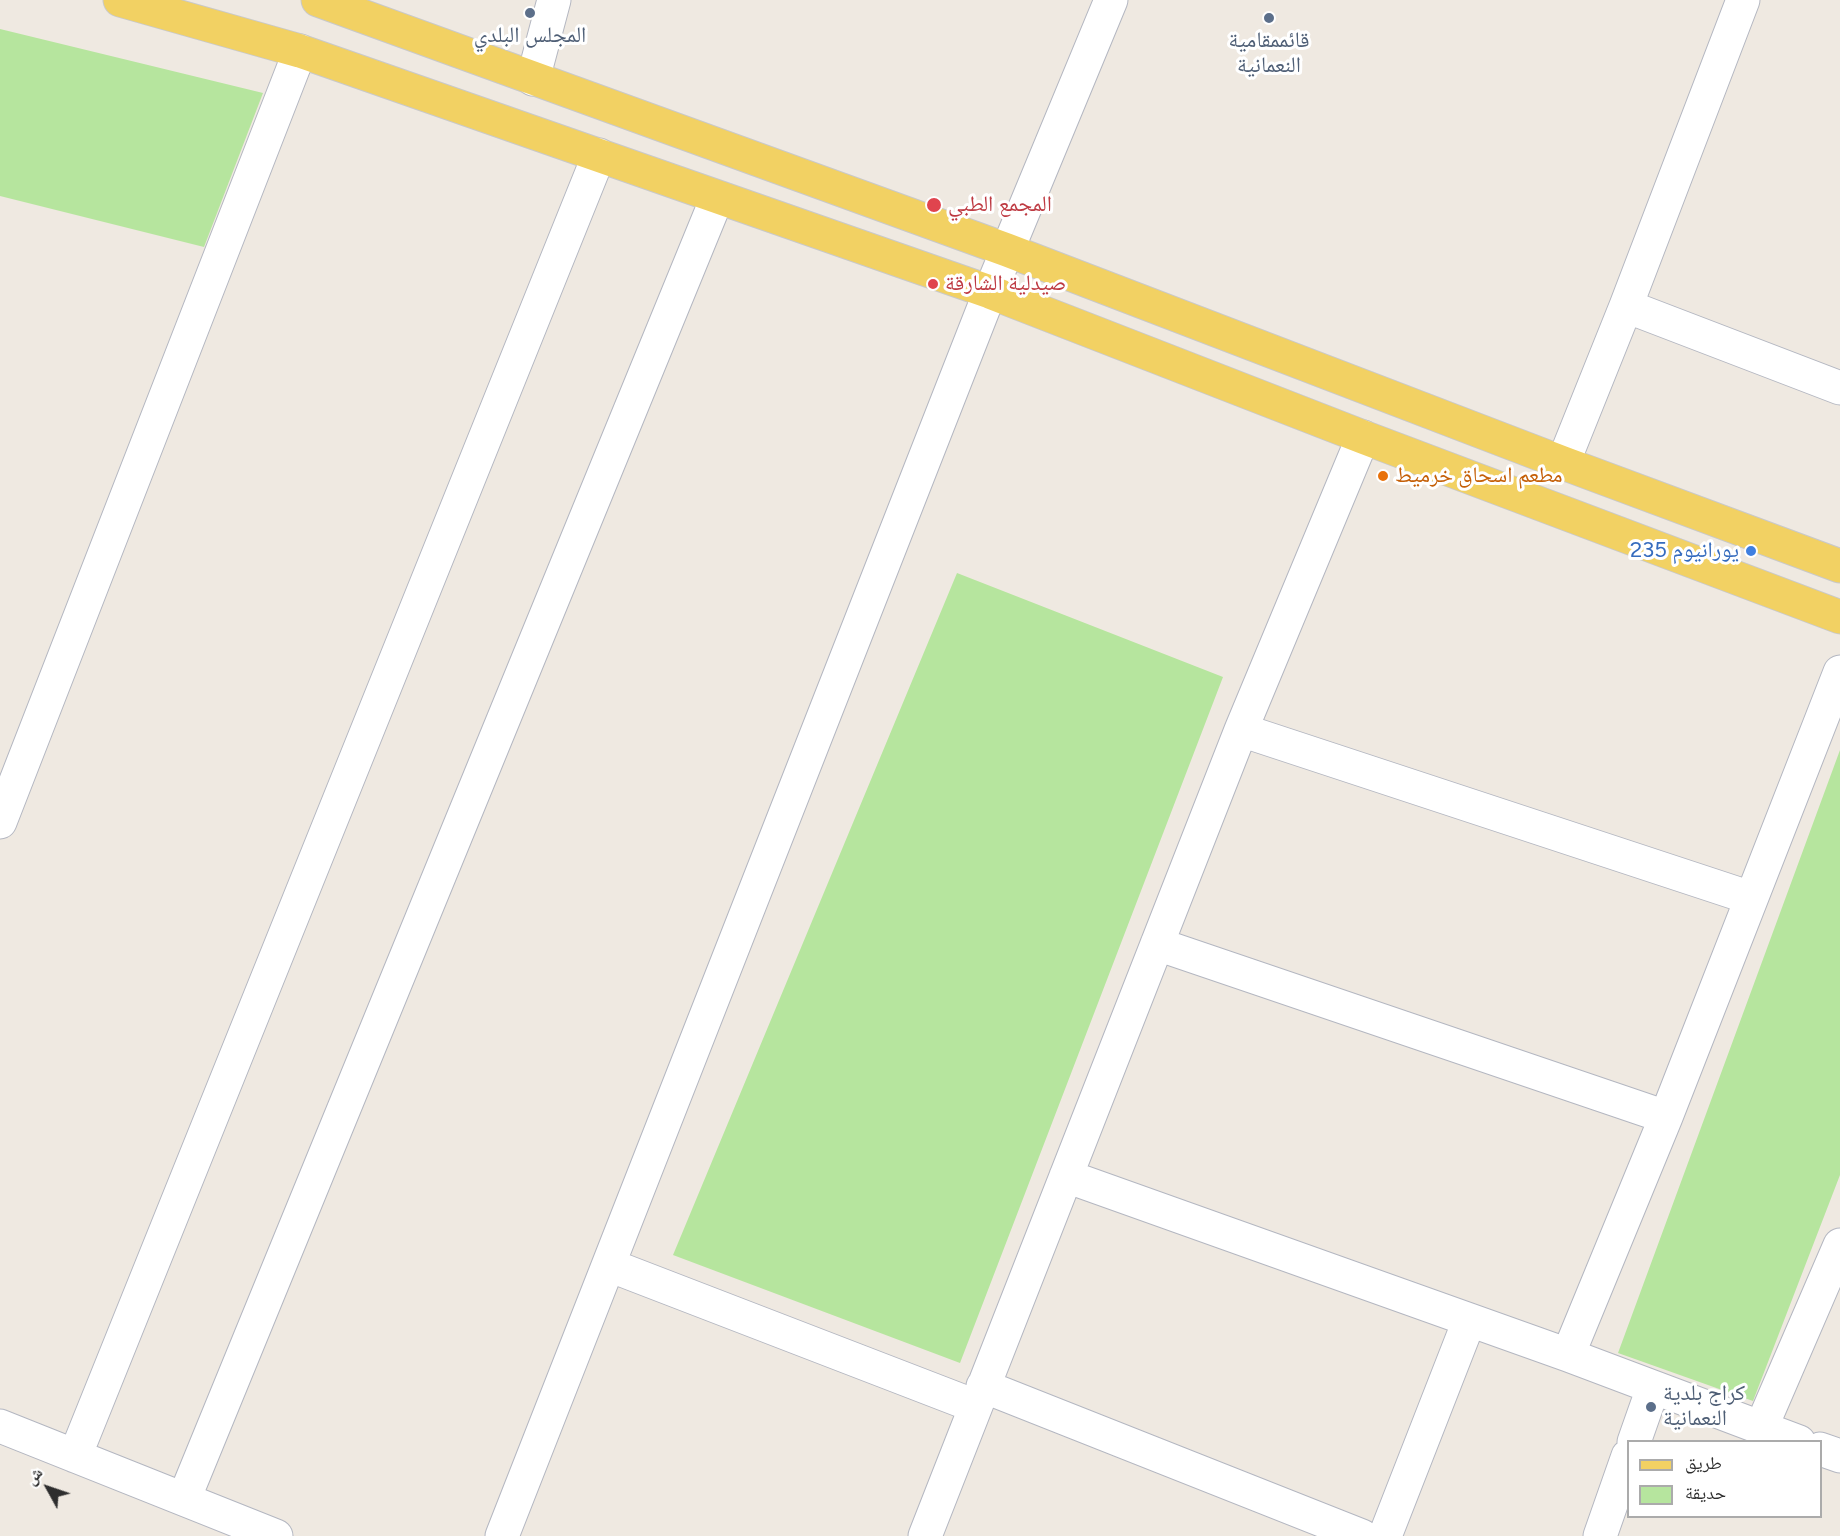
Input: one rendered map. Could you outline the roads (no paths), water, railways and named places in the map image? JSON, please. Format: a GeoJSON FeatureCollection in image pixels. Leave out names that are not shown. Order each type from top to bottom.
{"type":"FeatureCollection","features":[{"type":"Feature","properties":{"kind":"main road"},"geometry":{"type":"LineString","coordinates":[[120,0],[300,51],[990,292],[1363,437],[1840,617]]}},
{"type":"Feature","properties":{"kind":"main road"},"geometry":{"type":"LineString","coordinates":[[318,0],[1007,250],[1563,463],[1840,566]]}},
{"type":"Feature","properties":{"kind":"street"},"geometry":{"type":"LineString","coordinates":[[533,79],[554,0]]}},
{"type":"Feature","properties":{"kind":"street"},"geometry":{"type":"LineString","coordinates":[[502,1536],[990,292],[1111,0]]}},
{"type":"Feature","properties":{"kind":"street"},"geometry":{"type":"LineString","coordinates":[[1563,463],[1626,306],[1743,0]]}},
{"type":"Feature","properties":{"kind":"street"},"geometry":{"type":"LineString","coordinates":[[1,816],[300,51]]}},
{"type":"Feature","properties":{"kind":"street"},"geometry":{"type":"LineString","coordinates":[[75,1456],[599,155]]}},
{"type":"Feature","properties":{"kind":"street"},"geometry":{"type":"LineString","coordinates":[[184,1499],[717,198]]}},
{"type":"Feature","properties":{"kind":"street"},"geometry":{"type":"LineString","coordinates":[[1626,306],[1840,388]]}},
{"type":"Feature","properties":{"kind":"street"},"geometry":{"type":"LineString","coordinates":[[925,1536],[1241,730],[1363,437]]}},
{"type":"Feature","properties":{"kind":"street"},"geometry":{"type":"LineString","coordinates":[[1568,1355],[1666,1117],[1840,672]]}},
{"type":"Feature","properties":{"kind":"street"},"geometry":{"type":"LineString","coordinates":[[1241,730],[1751,897]]}},
{"type":"Feature","properties":{"kind":"street"},"geometry":{"type":"LineString","coordinates":[[1157,944],[1666,1117]]}},
{"type":"Feature","properties":{"kind":"street"},"geometry":{"type":"LineString","coordinates":[[1066,1176],[1568,1355],[1794,1440]]}},
{"type":"Feature","properties":{"kind":"street"},"geometry":{"type":"LineString","coordinates":[[1761,1428],[1840,1245]]}},
{"type":"Feature","properties":{"kind":"street"},"geometry":{"type":"LineString","coordinates":[[609,1265],[979,1396],[1362,1536]]}},
{"type":"Feature","properties":{"kind":"street"},"geometry":{"type":"LineString","coordinates":[[1385,1536],[1469,1321]]}},
{"type":"Feature","properties":{"kind":"street"},"geometry":{"type":"LineString","coordinates":[[1635,1440],[1653,1388]]}},
{"type":"Feature","properties":{"kind":"street"},"geometry":{"type":"LineString","coordinates":[[0,1426],[276,1536]]}},
{"type":"Feature","properties":{"kind":"street"},"geometry":{"type":"LineString","coordinates":[[1822,1449],[1840,1456]]}},
{"type":"Feature","properties":{"kind":"street"},"geometry":{"type":"LineString","coordinates":[[1600,1536],[1627,1462]]}},
{"type":"Feature","properties":{"kind":"place","name":"المجلس البلدي"},"geometry":{"type":"Point","coordinates":[530,13]}},
{"type":"Feature","properties":{"kind":"place","name":"قائممقامية النعمانية"},"geometry":{"type":"Point","coordinates":[1269,18]}},
{"type":"Feature","properties":{"kind":"place","name":"المجمع الطبي"},"geometry":{"type":"Point","coordinates":[934,205]}},
{"type":"Feature","properties":{"kind":"place","name":"صيدلية الشارقة"},"geometry":{"type":"Point","coordinates":[933,284]}},
{"type":"Feature","properties":{"kind":"place","name":"مطعم اسحاق خرميط"},"geometry":{"type":"Point","coordinates":[1383,476]}},
{"type":"Feature","properties":{"kind":"place","name":"يورانيوم 235"},"geometry":{"type":"Point","coordinates":[1751,551]}},
{"type":"Feature","properties":{"kind":"place","name":"كراج بلدية النعمانية"},"geometry":{"type":"Point","coordinates":[1651,1407]}}]}
